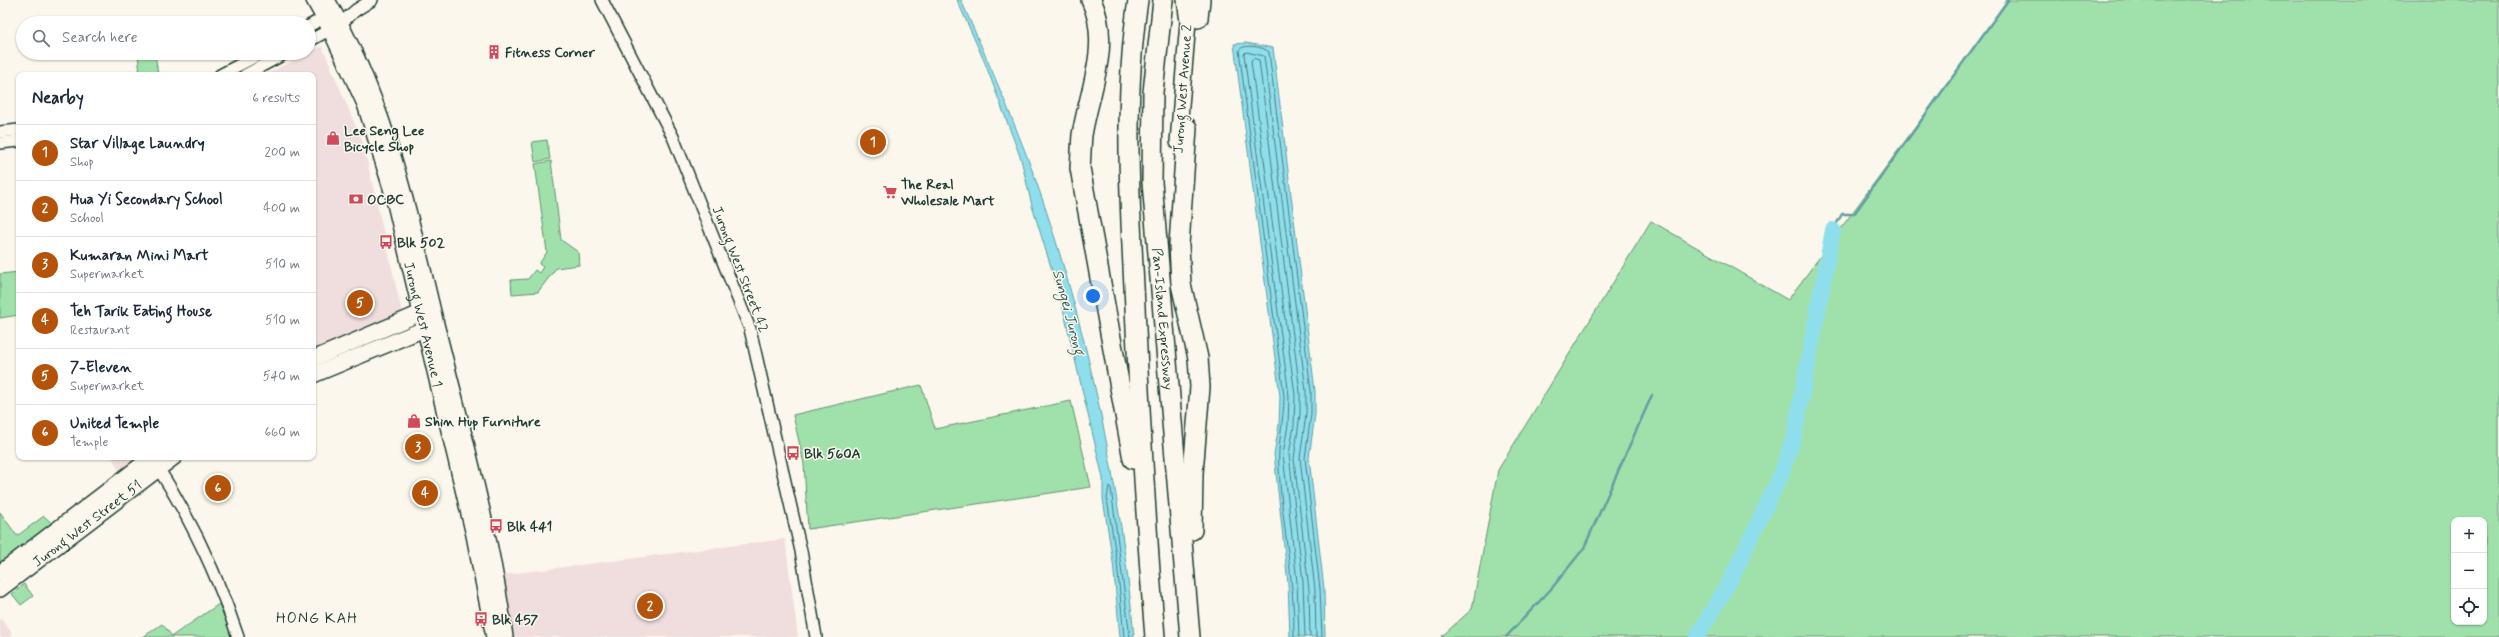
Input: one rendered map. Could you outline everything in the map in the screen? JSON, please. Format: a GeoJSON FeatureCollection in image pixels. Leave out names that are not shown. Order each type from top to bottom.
{"type":"FeatureCollection","features":[{"type":"Feature","properties":{"kind":"highway"},"geometry":{"type":"LineString","coordinates":[[1090,0],[1098,30],[1099,59],[1082,135],[1080,168],[1123,410],[1146,521]]}},
{"type":"Feature","properties":{"kind":"highway","name":"Pan-Island Expressway"},"geometry":{"type":"LineString","coordinates":[[1138,0],[1129,92],[1128,185],[1146,521],[1155,637]]}},
{"type":"Feature","properties":{"kind":"highway","name":"Pan-Island Expressway"},"geometry":{"type":"LineString","coordinates":[[1163,0],[1153,92],[1152,182],[1190,637]]}},
{"type":"Feature","properties":{"kind":"highway"},"geometry":{"type":"LineString","coordinates":[[1186,584],[1193,522],[1193,473],[1200,387],[1198,358],[1181,284],[1179,245],[1187,128]]}},
{"type":"Feature","properties":{"kind":"street","name":"Jurong West Avenue 1"},"geometry":{"type":"LineString","coordinates":[[314,0],[331,17],[374,97],[390,145],[474,534],[494,637]]}},
{"type":"Feature","properties":{"kind":"street"},"geometry":{"type":"LineString","coordinates":[[316,23],[356,10],[372,0]]}},
{"type":"Feature","properties":{"kind":"street","name":"Jurong West Street 42"},"geometry":{"type":"LineString","coordinates":[[602,0],[673,137],[750,329],[800,551],[816,637]]}},
{"type":"Feature","properties":{"kind":"street","name":"Jurong West Avenue 2"},"geometry":{"type":"LineString","coordinates":[[1183,177],[1179,172],[1176,160],[1188,22],[1185,0]]}},
{"type":"Feature","properties":{"kind":"street","name":"Jurong West Avenue 2"},"geometry":{"type":"LineString","coordinates":[[1187,128],[1198,6]]}},
{"type":"Feature","properties":{"kind":"street"},"geometry":{"type":"LineString","coordinates":[[316,33],[331,17]]}},
{"type":"Feature","properties":{"kind":"street"},"geometry":{"type":"LineString","coordinates":[[226,72],[249,60]]}},
{"type":"Feature","properties":{"kind":"street"},"geometry":{"type":"LineString","coordinates":[[251,72],[273,60]]}},
{"type":"Feature","properties":{"kind":"street"},"geometry":{"type":"LineString","coordinates":[[0,132],[16,130]]}},
{"type":"Feature","properties":{"kind":"street"},"geometry":{"type":"LineString","coordinates":[[0,143],[16,141]]}},
{"type":"Feature","properties":{"kind":"street"},"geometry":{"type":"LineString","coordinates":[[316,358],[426,310]]}},
{"type":"Feature","properties":{"kind":"street","name":"Jurong West Avenue 1"},"geometry":{"type":"LineString","coordinates":[[430,326],[463,428],[494,566],[505,637]]}},
{"type":"Feature","properties":{"kind":"street"},"geometry":{"type":"LineString","coordinates":[[316,374],[430,326]]}},
{"type":"Feature","properties":{"kind":"street"},"geometry":{"type":"LineString","coordinates":[[154,461],[196,534],[238,637]]}},
{"type":"Feature","properties":{"kind":"street","name":"Jurong West Street 51"},"geometry":{"type":"LineString","coordinates":[[0,573],[154,461]]}},
{"type":"Feature","properties":{"kind":"street","name":"Jurong West Street 51"},"geometry":{"type":"LineString","coordinates":[[0,589],[154,461]]}},
{"type":"Feature","properties":{"kind":"shaded area"},"geometry":{"type":"Polygon","coordinates":[[[322,46],[363,143],[402,312],[316,348],[316,72],[270,72],[294,60],[316,60],[316,49],[322,46]]]}},
{"type":"Feature","properties":{"kind":"shaded area"},"geometry":{"type":"Polygon","coordinates":[[[114,460],[134,460],[120,472],[114,460]]]}},
{"type":"Feature","properties":{"kind":"shaded area"},"geometry":{"type":"Polygon","coordinates":[[[785,539],[798,637],[510,637],[502,575],[785,539]]]}},
{"type":"Feature","properties":{"kind":"shaded area"},"geometry":{"type":"Polygon","coordinates":[[[0,618],[11,631],[11,637],[0,637],[0,618]]]}},
{"type":"Feature","properties":{"kind":"green space"},"geometry":{"type":"Polygon","coordinates":[[[2009,0],[2499,0],[2499,637],[1441,637],[1472,609],[1498,470],[1651,221],[1788,300],[2009,0]]]}},
{"type":"Feature","properties":{"kind":"green space"},"geometry":{"type":"Polygon","coordinates":[[[139,60],[156,60],[158,72],[140,72],[139,60]]]}},
{"type":"Feature","properties":{"kind":"green space"},"geometry":{"type":"Polygon","coordinates":[[[547,140],[550,159],[535,162],[532,142],[547,140]]]}},
{"type":"Feature","properties":{"kind":"green space"},"geometry":{"type":"Polygon","coordinates":[[[551,161],[561,240],[578,252],[579,265],[556,268],[538,292],[512,294],[511,280],[528,279],[535,270],[539,273],[543,267],[539,264],[547,252],[535,164],[551,161]]]}},
{"type":"Feature","properties":{"kind":"green space"},"geometry":{"type":"Polygon","coordinates":[[[16,272],[16,315],[0,318],[0,274],[16,272]]]}},
{"type":"Feature","properties":{"kind":"green space"},"geometry":{"type":"Polygon","coordinates":[[[921,385],[935,429],[1071,401],[1091,487],[808,529],[804,464],[793,415],[921,385]]]}},
{"type":"Feature","properties":{"kind":"green space"},"geometry":{"type":"Polygon","coordinates":[[[0,512],[17,536],[44,516],[57,528],[0,571],[0,512]]]}},
{"type":"Feature","properties":{"kind":"green space"},"geometry":{"type":"Polygon","coordinates":[[[24,584],[33,596],[21,605],[12,594],[24,584]]]}},
{"type":"Feature","properties":{"kind":"green space"},"geometry":{"type":"Polygon","coordinates":[[[219,604],[234,637],[143,637],[162,624],[172,636],[219,604]]]}},
{"type":"Feature","properties":{"kind":"water","name":"Sungei Jurong"},"geometry":{"type":"Polygon","coordinates":[[[957,0],[961,0],[1025,150],[1060,254],[1089,362],[1112,471],[1121,526],[1134,637],[1120,637],[1113,562],[1103,499],[1103,478],[1060,296],[1032,206],[1021,159],[985,63],[957,0]]]}},
{"type":"Feature","properties":{"kind":"water"},"geometry":{"type":"Polygon","coordinates":[[[1246,43],[1273,48],[1315,391],[1315,414],[1309,458],[1324,589],[1325,637],[1290,637],[1288,583],[1274,454],[1279,425],[1280,396],[1234,44],[1246,43]]]}},
{"type":"Feature","properties":{"kind":"waterway"},"geometry":{"type":"LineString","coordinates":[[1833,230],[1842,214],[1854,214],[2008,0]]}},
{"type":"Feature","properties":{"kind":"waterway"},"geometry":{"type":"LineString","coordinates":[[1697,637],[1731,579],[1781,475],[1794,436],[1833,230]]}},
{"type":"Feature","properties":{"kind":"waterway"},"geometry":{"type":"LineString","coordinates":[[1506,637],[1552,588],[1584,548],[1652,395]]}},
{"type":"Feature","properties":{"kind":"place","name":"Fitness Corner"},"geometry":{"type":"Point","coordinates":[494,52]}},
{"type":"Feature","properties":{"kind":"place","name":"Lee Seng Lee Bicycle Shop"},"geometry":{"type":"Point","coordinates":[333,138]}},
{"type":"Feature","properties":{"kind":"place","name":"Star Village Laundry"},"geometry":{"type":"Point","coordinates":[873,142]}},
{"type":"Feature","properties":{"kind":"place","name":"The Real Wholesale Mart"},"geometry":{"type":"Point","coordinates":[890,192]}},
{"type":"Feature","properties":{"kind":"place","name":"OCBC"},"geometry":{"type":"Point","coordinates":[356,199]}},
{"type":"Feature","properties":{"kind":"place","name":"Blk 502"},"geometry":{"type":"Point","coordinates":[386,242]}},
{"type":"Feature","properties":{"kind":"place","name":"7-Eleven"},"geometry":{"type":"Point","coordinates":[360,303]}},
{"type":"Feature","properties":{"kind":"place","name":"Shin Hup Furniture"},"geometry":{"type":"Point","coordinates":[414,421]}},
{"type":"Feature","properties":{"kind":"place","name":"Kumaran Mini Mart"},"geometry":{"type":"Point","coordinates":[418,447]}},
{"type":"Feature","properties":{"kind":"place","name":"Blk 560A"},"geometry":{"type":"Point","coordinates":[793,453]}},
{"type":"Feature","properties":{"kind":"place","name":"United Temple"},"geometry":{"type":"Point","coordinates":[218,488]}},
{"type":"Feature","properties":{"kind":"place","name":"Teh Tarik Eating House"},"geometry":{"type":"Point","coordinates":[425,493]}},
{"type":"Feature","properties":{"kind":"place","name":"Blk 441"},"geometry":{"type":"Point","coordinates":[496,526]}},
{"type":"Feature","properties":{"kind":"place","name":"Hua Yi Secondary School"},"geometry":{"type":"Point","coordinates":[650,606]}},
{"type":"Feature","properties":{"kind":"place","name":"Blk 457"},"geometry":{"type":"Point","coordinates":[481,619]}},
{"type":"Feature","properties":{"kind":"district","name":"HONG KAH"},"geometry":{"type":"Point","coordinates":[317,618]}}]}
